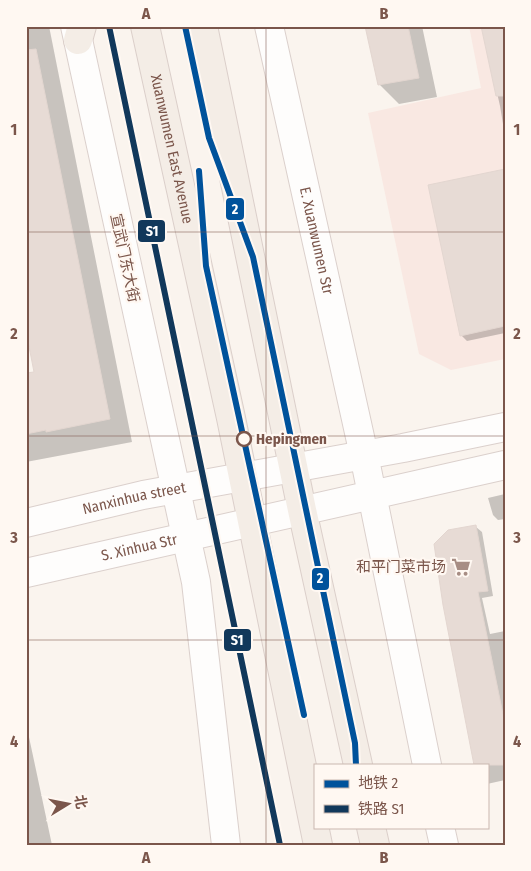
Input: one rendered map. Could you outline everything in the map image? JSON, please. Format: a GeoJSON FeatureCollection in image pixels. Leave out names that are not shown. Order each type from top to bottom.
{"type":"FeatureCollection","features":[{"type":"Feature","properties":{"kind":"main road","name":"Xuanwumen East Avenue"},"geometry":{"type":"LineString","coordinates":[[145,26],[243,477],[314,825]]}},
{"type":"Feature","properties":{"kind":"main road"},"geometry":{"type":"LineString","coordinates":[[203,26],[302,510],[358,764]]}},
{"type":"Feature","properties":{"kind":"main road","name":"Xuanwumen East Avenue"},"geometry":{"type":"LineString","coordinates":[[315,828],[318,845]]}},
{"type":"Feature","properties":{"kind":"main road"},"geometry":{"type":"LineString","coordinates":[[371,828],[375,845]]}},
{"type":"Feature","properties":{"kind":"street","name":"E. Xuanwumen Str"},"geometry":{"type":"LineString","coordinates":[[269,26],[364,455],[428,764]]}},
{"type":"Feature","properties":{"kind":"street","name":"宣武门东大街"},"geometry":{"type":"LineString","coordinates":[[79,31],[174,490],[196,582],[226,845]]}},
{"type":"Feature","properties":{"kind":"street","name":"Nanxinhua street"},"geometry":{"type":"LineString","coordinates":[[26,523],[174,490],[505,427]]}},
{"type":"Feature","properties":{"kind":"street","name":"S. Xinhua Str"},"geometry":{"type":"LineString","coordinates":[[26,572],[505,465]]}},
{"type":"Feature","properties":{"kind":"street"},"geometry":{"type":"LineString","coordinates":[[440,828],[444,845]]}},
{"type":"Feature","properties":{"kind":"shaded area"},"geometry":{"type":"Polygon","coordinates":[[[469,26],[505,26],[505,359],[451,370],[419,354],[368,113],[481,88],[469,26]]]}},
{"type":"Feature","properties":{"kind":"building"},"geometry":{"type":"Polygon","coordinates":[[[365,26],[408,26],[419,78],[378,85],[365,26]]]}},
{"type":"Feature","properties":{"kind":"building"},"geometry":{"type":"Polygon","coordinates":[[[481,26],[505,26],[505,96],[496,96],[481,26]]]}},
{"type":"Feature","properties":{"kind":"building"},"geometry":{"type":"Polygon","coordinates":[[[36,49],[110,419],[46,432],[46,430],[26,434],[26,373],[34,372],[26,331],[26,50],[36,49]]]}},
{"type":"Feature","properties":{"kind":"building"},"geometry":{"type":"Polygon","coordinates":[[[505,169],[505,326],[460,336],[428,185],[505,169]]]}},
{"type":"Feature","properties":{"kind":"building"},"geometry":{"type":"Polygon","coordinates":[[[476,525],[488,591],[478,592],[505,724],[505,765],[474,764],[443,605],[434,544],[448,530],[476,525]]]}},
{"type":"Feature","properties":{"kind":"metro line","name":"2"},"geometry":{"type":"LineString","coordinates":[[185,26],[209,138],[253,257],[355,743],[356,764]]}},
{"type":"Feature","properties":{"kind":"metro line","name":"2"},"geometry":{"type":"LineString","coordinates":[[199,171],[206,266],[304,715]]}},
{"type":"Feature","properties":{"kind":"rail line","name":"S1"},"geometry":{"type":"LineString","coordinates":[[109,26],[280,845]]}},
{"type":"Feature","properties":{"kind":"place","name":"Hepingmen"},"geometry":{"type":"Point","coordinates":[244,439]}},
{"type":"Feature","properties":{"kind":"place","name":"和平门菜市场"},"geometry":{"type":"Point","coordinates":[461,567]}}]}
